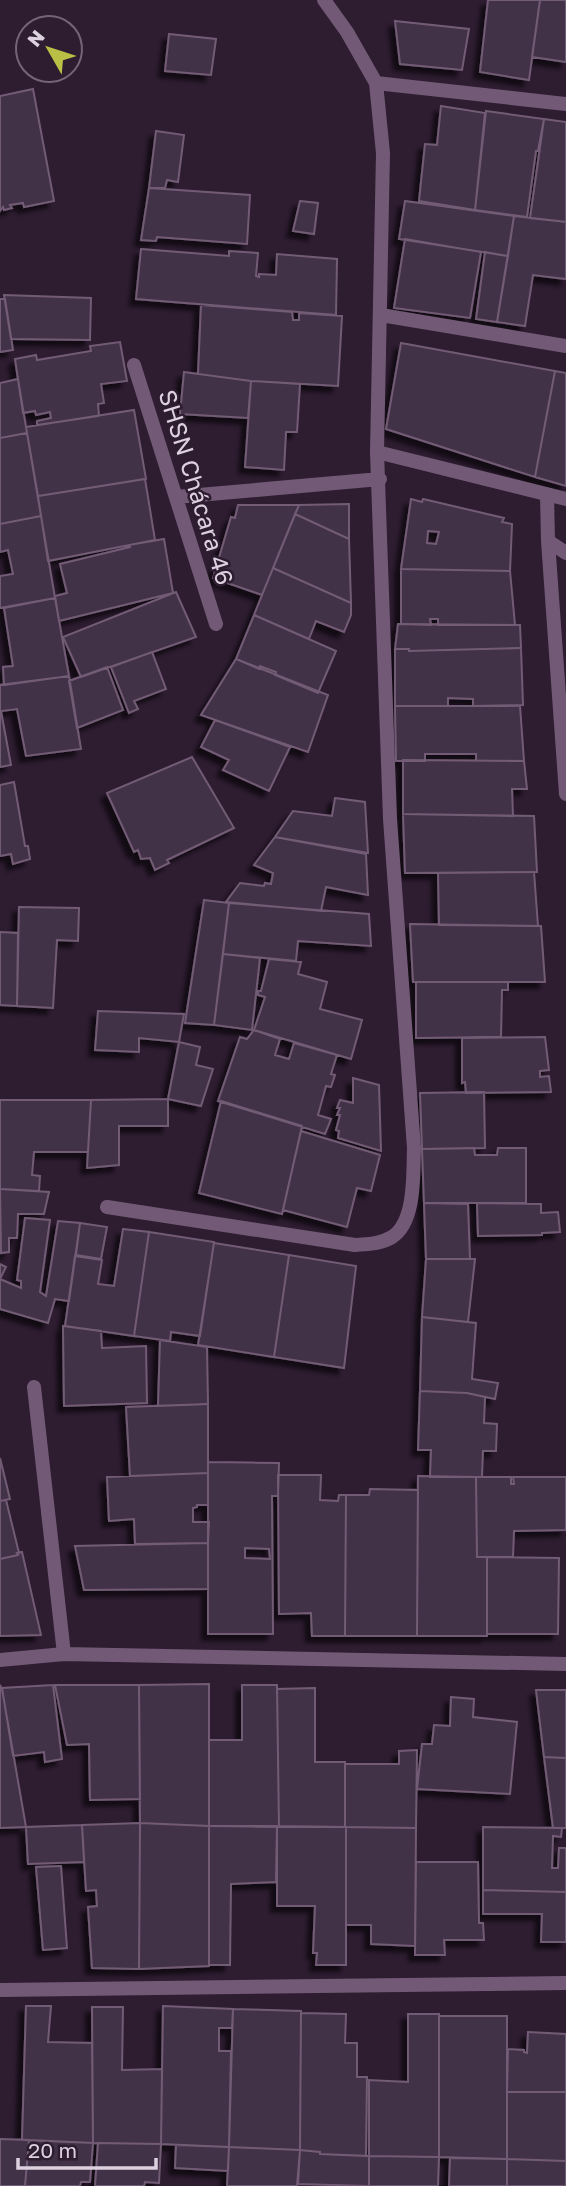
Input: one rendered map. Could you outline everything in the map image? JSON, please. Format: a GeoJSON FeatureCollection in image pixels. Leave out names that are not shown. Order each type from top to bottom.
{"type":"FeatureCollection","features":[{"type":"Feature","properties":{"kind":"street"},"geometry":{"type":"LineString","coordinates":[[107,1207],[355,1245],[375,1244],[394,1236],[405,1220],[411,1200],[414,1148],[390,819],[377,452],[383,153],[376,83],[347,32],[324,0]]}},
{"type":"Feature","properties":{"kind":"street"},"geometry":{"type":"LineString","coordinates":[[376,83],[566,104]]}},
{"type":"Feature","properties":{"kind":"street"},"geometry":{"type":"LineString","coordinates":[[381,315],[566,346]]}},
{"type":"Feature","properties":{"kind":"street","name":"SHSN Chácara 46"},"geometry":{"type":"LineString","coordinates":[[134,365],[216,624]]}},
{"type":"Feature","properties":{"kind":"street"},"geometry":{"type":"LineString","coordinates":[[377,452],[566,499]]}},
{"type":"Feature","properties":{"kind":"street"},"geometry":{"type":"LineString","coordinates":[[176,496],[380,480]]}},
{"type":"Feature","properties":{"kind":"street"},"geometry":{"type":"LineString","coordinates":[[547,495],[566,794]]}},
{"type":"Feature","properties":{"kind":"street"},"geometry":{"type":"LineString","coordinates":[[548,541],[566,553]]}},
{"type":"Feature","properties":{"kind":"street"},"geometry":{"type":"LineString","coordinates":[[34,1387],[64,1654]]}},
{"type":"Feature","properties":{"kind":"street"},"geometry":{"type":"LineString","coordinates":[[0,1660],[64,1654],[566,1664]]}},
{"type":"Feature","properties":{"kind":"street"},"geometry":{"type":"LineString","coordinates":[[0,1990],[566,1983]]}},
{"type":"Feature","properties":{"kind":"building"},"geometry":{"type":"Polygon","coordinates":[[[488,0],[540,0],[529,80],[480,72],[488,0]]]}},
{"type":"Feature","properties":{"kind":"building"},"geometry":{"type":"Polygon","coordinates":[[[540,0],[566,0],[566,62],[532,57],[540,0]]]}},
{"type":"Feature","properties":{"kind":"building"},"geometry":{"type":"Polygon","coordinates":[[[395,21],[469,29],[462,70],[400,64],[395,21]]]}},
{"type":"Feature","properties":{"kind":"building"},"geometry":{"type":"Polygon","coordinates":[[[169,34],[216,39],[211,75],[165,71],[169,34]]]}},
{"type":"Feature","properties":{"kind":"building"},"geometry":{"type":"Polygon","coordinates":[[[33,89],[54,201],[24,207],[23,203],[10,205],[12,208],[4,210],[3,207],[0,211],[0,96],[33,89]]]}},
{"type":"Feature","properties":{"kind":"building"},"geometry":{"type":"Polygon","coordinates":[[[441,106],[485,113],[475,210],[419,201],[425,144],[437,145],[441,106]]]}},
{"type":"Feature","properties":{"kind":"building"},"geometry":{"type":"Polygon","coordinates":[[[486,111],[544,119],[536,151],[527,217],[475,210],[486,111]]]}},
{"type":"Feature","properties":{"kind":"building"},"geometry":{"type":"Polygon","coordinates":[[[544,119],[566,122],[566,222],[530,218],[544,119]]]}},
{"type":"Feature","properties":{"kind":"building"},"geometry":{"type":"Polygon","coordinates":[[[156,131],[184,135],[178,182],[167,180],[165,188],[149,188],[156,131]]]}},
{"type":"Feature","properties":{"kind":"building"},"geometry":{"type":"Polygon","coordinates":[[[149,188],[250,195],[247,244],[157,237],[156,241],[141,240],[149,188]]]}},
{"type":"Feature","properties":{"kind":"building"},"geometry":{"type":"Polygon","coordinates":[[[300,201],[318,203],[314,234],[293,231],[300,201]]]}},
{"type":"Feature","properties":{"kind":"building"},"geometry":{"type":"Polygon","coordinates":[[[405,201],[514,216],[508,256],[399,239],[405,201]]]}},
{"type":"Feature","properties":{"kind":"building"},"geometry":{"type":"Polygon","coordinates":[[[514,216],[566,222],[566,279],[533,275],[525,326],[497,322],[514,216]]]}},
{"type":"Feature","properties":{"kind":"building"},"geometry":{"type":"Polygon","coordinates":[[[405,239],[481,252],[470,318],[394,308],[405,239]]]}},
{"type":"Feature","properties":{"kind":"building"},"geometry":{"type":"Polygon","coordinates":[[[141,249],[229,256],[229,251],[258,253],[256,276],[259,277],[259,274],[276,275],[277,254],[337,259],[336,315],[136,299],[141,249]]]}},
{"type":"Feature","properties":{"kind":"building"},"geometry":{"type":"Polygon","coordinates":[[[485,252],[508,256],[497,322],[476,319],[485,252]]]}},
{"type":"Feature","properties":{"kind":"building"},"geometry":{"type":"Polygon","coordinates":[[[4,295],[91,298],[90,340],[11,339],[4,295]]]}},
{"type":"Feature","properties":{"kind":"building"},"geometry":{"type":"Polygon","coordinates":[[[0,299],[5,299],[13,350],[0,352],[0,299]]]}},
{"type":"Feature","properties":{"kind":"building"},"geometry":{"type":"Polygon","coordinates":[[[201,305],[292,312],[293,320],[299,320],[299,313],[342,316],[338,386],[251,381],[198,374],[201,305]]]}},
{"type":"Feature","properties":{"kind":"building"},"geometry":{"type":"Polygon","coordinates":[[[120,342],[127,381],[101,384],[104,403],[98,404],[99,416],[37,425],[37,421],[51,418],[50,412],[36,415],[35,411],[23,413],[15,359],[36,355],[37,360],[91,351],[90,346],[120,342]]]}},
{"type":"Feature","properties":{"kind":"building"},"geometry":{"type":"Polygon","coordinates":[[[401,343],[555,371],[535,477],[386,429],[401,343]]]}},
{"type":"Feature","properties":{"kind":"building"},"geometry":{"type":"Polygon","coordinates":[[[555,371],[566,373],[566,486],[535,477],[555,371]]]}},
{"type":"Feature","properties":{"kind":"building"},"geometry":{"type":"Polygon","coordinates":[[[184,372],[251,381],[248,418],[180,414],[184,372]]]}},
{"type":"Feature","properties":{"kind":"building"},"geometry":{"type":"Polygon","coordinates":[[[18,379],[27,433],[0,438],[0,383],[18,379]]]}},
{"type":"Feature","properties":{"kind":"building"},"geometry":{"type":"Polygon","coordinates":[[[251,381],[300,384],[297,432],[286,432],[284,470],[245,467],[251,381]]]}},
{"type":"Feature","properties":{"kind":"building"},"geometry":{"type":"Polygon","coordinates":[[[134,410],[146,479],[38,496],[26,427],[134,410]]]}},
{"type":"Feature","properties":{"kind":"building"},"geometry":{"type":"Polygon","coordinates":[[[27,433],[41,516],[0,524],[0,438],[27,433]]]}},
{"type":"Feature","properties":{"kind":"building"},"geometry":{"type":"Polygon","coordinates":[[[145,479],[155,540],[48,561],[38,496],[145,479]]]}},
{"type":"Feature","properties":{"kind":"building"},"geometry":{"type":"Polygon","coordinates":[[[411,499],[422,502],[423,499],[504,518],[502,522],[512,524],[510,571],[401,569],[411,499]],[[428,531],[427,543],[436,544],[439,532],[428,531]]]}},
{"type":"Feature","properties":{"kind":"building"},"geometry":{"type":"Polygon","coordinates":[[[349,504],[349,539],[295,514],[299,505],[349,504]]]}},
{"type":"Feature","properties":{"kind":"building"},"geometry":{"type":"Polygon","coordinates":[[[238,505],[299,505],[262,595],[213,578],[231,517],[235,518],[238,505]]]}},
{"type":"Feature","properties":{"kind":"building"},"geometry":{"type":"Polygon","coordinates":[[[295,514],[349,539],[351,603],[273,568],[295,514]]]}},
{"type":"Feature","properties":{"kind":"building"},"geometry":{"type":"Polygon","coordinates":[[[41,516],[55,598],[0,608],[0,576],[13,574],[8,550],[0,552],[0,524],[41,516]]]}},
{"type":"Feature","properties":{"kind":"building"},"geometry":{"type":"Polygon","coordinates":[[[164,539],[173,593],[59,621],[55,596],[67,593],[60,564],[130,547],[129,545],[164,539]]]}},
{"type":"Feature","properties":{"kind":"building"},"geometry":{"type":"Polygon","coordinates":[[[273,568],[351,603],[351,615],[344,632],[316,621],[309,639],[254,615],[273,568]]]}},
{"type":"Feature","properties":{"kind":"building"},"geometry":{"type":"Polygon","coordinates":[[[401,569],[510,571],[515,625],[438,625],[438,619],[430,619],[431,625],[401,624],[401,569]]]}},
{"type":"Feature","properties":{"kind":"building"},"geometry":{"type":"Polygon","coordinates":[[[176,592],[196,637],[81,677],[63,637],[176,592]]]}},
{"type":"Feature","properties":{"kind":"building"},"geometry":{"type":"Polygon","coordinates":[[[55,598],[69,676],[4,685],[3,667],[13,666],[4,608],[55,598]]]}},
{"type":"Feature","properties":{"kind":"building"},"geometry":{"type":"Polygon","coordinates":[[[254,615],[336,651],[318,693],[275,675],[276,672],[260,666],[259,669],[236,659],[254,615]]]}},
{"type":"Feature","properties":{"kind":"building"},"geometry":{"type":"Polygon","coordinates":[[[398,624],[520,625],[521,648],[409,651],[395,649],[398,624]]]}},
{"type":"Feature","properties":{"kind":"building"},"geometry":{"type":"Polygon","coordinates":[[[521,648],[523,705],[473,706],[473,699],[448,698],[448,706],[395,706],[395,649],[409,651],[521,648]]]}},
{"type":"Feature","properties":{"kind":"building"},"geometry":{"type":"Polygon","coordinates":[[[152,652],[166,689],[134,701],[138,709],[129,713],[111,667],[152,652]]]}},
{"type":"Feature","properties":{"kind":"building"},"geometry":{"type":"Polygon","coordinates":[[[236,659],[328,695],[308,752],[201,715],[236,659]]]}},
{"type":"Feature","properties":{"kind":"building"},"geometry":{"type":"Polygon","coordinates":[[[107,667],[123,710],[77,728],[69,681],[107,667]]]}},
{"type":"Feature","properties":{"kind":"building"},"geometry":{"type":"Polygon","coordinates":[[[69,676],[81,749],[26,756],[17,709],[1,711],[11,765],[0,767],[0,685],[69,676]]]}},
{"type":"Feature","properties":{"kind":"building"},"geometry":{"type":"Polygon","coordinates":[[[395,706],[520,706],[524,761],[476,761],[476,754],[425,754],[425,761],[396,761],[395,706]]]}},
{"type":"Feature","properties":{"kind":"building"},"geometry":{"type":"Polygon","coordinates":[[[215,720],[290,747],[269,791],[223,770],[229,760],[201,747],[215,720]]]}},
{"type":"Feature","properties":{"kind":"building"},"geometry":{"type":"Polygon","coordinates":[[[192,757],[234,828],[167,860],[169,863],[155,870],[150,858],[141,859],[138,850],[134,852],[107,793],[192,757]]]}},
{"type":"Feature","properties":{"kind":"building"},"geometry":{"type":"Polygon","coordinates":[[[403,760],[524,761],[527,789],[512,789],[513,816],[403,814],[403,760]]]}},
{"type":"Feature","properties":{"kind":"building"},"geometry":{"type":"Polygon","coordinates":[[[14,782],[25,846],[28,846],[30,859],[13,864],[11,854],[0,856],[0,785],[14,782]]]}},
{"type":"Feature","properties":{"kind":"building"},"geometry":{"type":"Polygon","coordinates":[[[335,798],[365,802],[368,853],[275,837],[293,811],[332,816],[335,798]]]}},
{"type":"Feature","properties":{"kind":"building"},"geometry":{"type":"Polygon","coordinates":[[[403,814],[534,816],[537,872],[405,873],[403,814]]]}},
{"type":"Feature","properties":{"kind":"building"},"geometry":{"type":"Polygon","coordinates":[[[275,837],[366,854],[368,895],[326,887],[321,911],[226,902],[240,883],[264,886],[265,883],[271,884],[273,873],[254,865],[275,837]]]}},
{"type":"Feature","properties":{"kind":"building"},"geometry":{"type":"Polygon","coordinates":[[[534,872],[538,926],[439,925],[438,873],[534,872]]]}},
{"type":"Feature","properties":{"kind":"building"},"geometry":{"type":"Polygon","coordinates":[[[204,900],[229,903],[214,1025],[185,1023],[204,900]]]}},
{"type":"Feature","properties":{"kind":"building"},"geometry":{"type":"Polygon","coordinates":[[[229,903],[369,914],[371,946],[298,941],[296,961],[223,954],[229,903]]]}},
{"type":"Feature","properties":{"kind":"building"},"geometry":{"type":"Polygon","coordinates":[[[19,907],[79,908],[78,941],[57,940],[53,1008],[17,1006],[19,907]]]}},
{"type":"Feature","properties":{"kind":"building"},"geometry":{"type":"Polygon","coordinates":[[[410,924],[541,926],[545,982],[413,982],[410,924]]]}},
{"type":"Feature","properties":{"kind":"building"},"geometry":{"type":"Polygon","coordinates":[[[0,932],[18,933],[17,1006],[0,1005],[0,932]]]}},
{"type":"Feature","properties":{"kind":"building"},"geometry":{"type":"Polygon","coordinates":[[[223,954],[260,958],[252,1030],[214,1025],[223,954]]]}},
{"type":"Feature","properties":{"kind":"building"},"geometry":{"type":"Polygon","coordinates":[[[269,959],[301,962],[298,974],[327,982],[320,1009],[362,1020],[351,1059],[254,1030],[265,997],[258,995],[258,991],[261,991],[269,959]]]}},
{"type":"Feature","properties":{"kind":"building"},"geometry":{"type":"Polygon","coordinates":[[[416,982],[508,982],[508,990],[502,990],[501,1037],[416,1038],[416,982]]]}},
{"type":"Feature","properties":{"kind":"building"},"geometry":{"type":"Polygon","coordinates":[[[98,1011],[184,1014],[179,1042],[139,1038],[139,1052],[95,1050],[98,1011]]]}},
{"type":"Feature","properties":{"kind":"building"},"geometry":{"type":"Polygon","coordinates":[[[254,1030],[280,1039],[275,1055],[289,1059],[294,1043],[337,1055],[331,1074],[335,1075],[331,1087],[326,1086],[318,1115],[331,1119],[325,1134],[218,1101],[240,1037],[247,1039],[254,1030]]]}},
{"type":"Feature","properties":{"kind":"building"},"geometry":{"type":"Polygon","coordinates":[[[545,1037],[549,1070],[540,1071],[540,1077],[549,1076],[551,1092],[466,1093],[465,1082],[462,1083],[462,1038],[545,1037]]]}},
{"type":"Feature","properties":{"kind":"building"},"geometry":{"type":"Polygon","coordinates":[[[179,1042],[200,1047],[196,1065],[213,1069],[201,1106],[168,1099],[179,1042]]]}},
{"type":"Feature","properties":{"kind":"building"},"geometry":{"type":"Polygon","coordinates":[[[353,1078],[379,1085],[381,1151],[338,1138],[339,1131],[336,1130],[340,1115],[337,1115],[340,1108],[337,1108],[340,1100],[353,1103],[353,1078]]]}},
{"type":"Feature","properties":{"kind":"building"},"geometry":{"type":"Polygon","coordinates":[[[484,1092],[485,1148],[422,1149],[420,1093],[484,1092]]]}},
{"type":"Feature","properties":{"kind":"building"},"geometry":{"type":"Polygon","coordinates":[[[168,1099],[168,1126],[119,1126],[119,1165],[87,1168],[91,1100],[168,1099]]]}},
{"type":"Feature","properties":{"kind":"building"},"geometry":{"type":"Polygon","coordinates":[[[0,1100],[91,1100],[88,1152],[34,1152],[32,1175],[40,1176],[39,1191],[0,1189],[0,1100]]]}},
{"type":"Feature","properties":{"kind":"building"},"geometry":{"type":"Polygon","coordinates":[[[221,1101],[302,1126],[282,1214],[199,1193],[221,1101]]]}},
{"type":"Feature","properties":{"kind":"building"},"geometry":{"type":"Polygon","coordinates":[[[301,1131],[380,1155],[371,1191],[357,1188],[347,1227],[283,1210],[301,1131]]]}},
{"type":"Feature","properties":{"kind":"building"},"geometry":{"type":"Polygon","coordinates":[[[474,1148],[475,1155],[497,1155],[498,1148],[526,1148],[526,1203],[424,1203],[422,1149],[474,1148]]]}},
{"type":"Feature","properties":{"kind":"building"},"geometry":{"type":"Polygon","coordinates":[[[0,1189],[49,1192],[44,1214],[18,1214],[17,1238],[9,1238],[9,1252],[1,1253],[0,1189]]]}},
{"type":"Feature","properties":{"kind":"building"},"geometry":{"type":"Polygon","coordinates":[[[424,1203],[468,1204],[470,1259],[426,1259],[424,1203]]]}},
{"type":"Feature","properties":{"kind":"building"},"geometry":{"type":"Polygon","coordinates":[[[477,1203],[541,1204],[541,1213],[558,1212],[560,1232],[542,1235],[478,1236],[477,1203]]]}},
{"type":"Feature","properties":{"kind":"building"},"geometry":{"type":"Polygon","coordinates":[[[25,1218],[50,1220],[40,1292],[46,1296],[58,1221],[80,1223],[69,1301],[55,1299],[48,1323],[0,1309],[0,1279],[21,1288],[21,1281],[17,1280],[25,1218]]]}},
{"type":"Feature","properties":{"kind":"building"},"geometry":{"type":"Polygon","coordinates":[[[80,1223],[107,1227],[101,1259],[76,1255],[80,1223]]]}},
{"type":"Feature","properties":{"kind":"building"},"geometry":{"type":"Polygon","coordinates":[[[123,1229],[149,1232],[134,1336],[65,1326],[75,1256],[102,1260],[98,1284],[114,1286],[123,1229]]]}},
{"type":"Feature","properties":{"kind":"building"},"geometry":{"type":"Polygon","coordinates":[[[149,1232],[214,1242],[200,1336],[171,1332],[170,1341],[134,1336],[149,1232]]]}},
{"type":"Feature","properties":{"kind":"building"},"geometry":{"type":"Polygon","coordinates":[[[214,1243],[289,1255],[274,1357],[198,1345],[214,1243]]]}},
{"type":"Feature","properties":{"kind":"building"},"geometry":{"type":"Polygon","coordinates":[[[289,1255],[356,1266],[344,1368],[274,1357],[289,1255]]]}},
{"type":"Feature","properties":{"kind":"building"},"geometry":{"type":"Polygon","coordinates":[[[426,1259],[475,1259],[468,1322],[422,1317],[426,1259]]]}},
{"type":"Feature","properties":{"kind":"building"},"geometry":{"type":"Polygon","coordinates":[[[0,1264],[6,1267],[0,1279],[0,1264]]]}},
{"type":"Feature","properties":{"kind":"building"},"geometry":{"type":"Polygon","coordinates":[[[422,1317],[476,1323],[472,1379],[498,1383],[495,1399],[467,1393],[420,1391],[422,1317]]]}},
{"type":"Feature","properties":{"kind":"building"},"geometry":{"type":"Polygon","coordinates":[[[63,1326],[101,1331],[102,1348],[146,1346],[147,1403],[64,1406],[63,1326]]]}},
{"type":"Feature","properties":{"kind":"building"},"geometry":{"type":"Polygon","coordinates":[[[160,1340],[207,1347],[208,1404],[158,1406],[160,1340]]]}},
{"type":"Feature","properties":{"kind":"building"},"geometry":{"type":"Polygon","coordinates":[[[420,1391],[467,1393],[485,1397],[484,1423],[497,1424],[496,1451],[483,1451],[482,1477],[430,1477],[431,1450],[418,1450],[420,1391]]]}},
{"type":"Feature","properties":{"kind":"building"},"geometry":{"type":"Polygon","coordinates":[[[208,1404],[208,1473],[130,1476],[126,1407],[208,1404]]]}},
{"type":"Feature","properties":{"kind":"building"},"geometry":{"type":"Polygon","coordinates":[[[0,1458],[10,1499],[0,1501],[0,1458]]]}},
{"type":"Feature","properties":{"kind":"building"},"geometry":{"type":"Polygon","coordinates":[[[208,1462],[279,1463],[278,1496],[272,1496],[273,1634],[208,1634],[208,1462]],[[245,1548],[245,1558],[270,1559],[269,1549],[245,1548]]]}},
{"type":"Feature","properties":{"kind":"building"},"geometry":{"type":"Polygon","coordinates":[[[208,1473],[208,1505],[197,1505],[193,1508],[193,1522],[209,1522],[208,1543],[135,1544],[134,1519],[109,1521],[107,1477],[208,1473]]]}},
{"type":"Feature","properties":{"kind":"building"},"geometry":{"type":"Polygon","coordinates":[[[278,1475],[321,1475],[320,1500],[338,1501],[339,1495],[346,1495],[345,1636],[312,1636],[311,1613],[279,1614],[278,1475]]]}},
{"type":"Feature","properties":{"kind":"building"},"geometry":{"type":"Polygon","coordinates":[[[418,1476],[476,1477],[477,1557],[487,1557],[487,1636],[417,1636],[418,1476]]]}},
{"type":"Feature","properties":{"kind":"building"},"geometry":{"type":"Polygon","coordinates":[[[476,1477],[511,1477],[511,1484],[514,1484],[513,1477],[566,1477],[566,1530],[514,1531],[513,1557],[477,1557],[476,1477]]]}},
{"type":"Feature","properties":{"kind":"building"},"geometry":{"type":"Polygon","coordinates":[[[370,1489],[418,1490],[417,1636],[345,1636],[346,1495],[369,1495],[370,1489]]]}},
{"type":"Feature","properties":{"kind":"building"},"geometry":{"type":"Polygon","coordinates":[[[6,1500],[19,1553],[0,1559],[0,1501],[6,1500]]]}},
{"type":"Feature","properties":{"kind":"building"},"geometry":{"type":"Polygon","coordinates":[[[208,1543],[208,1589],[84,1590],[75,1546],[208,1543]]]}},
{"type":"Feature","properties":{"kind":"building"},"geometry":{"type":"Polygon","coordinates":[[[22,1552],[41,1635],[0,1636],[0,1559],[22,1552]]]}},
{"type":"Feature","properties":{"kind":"building"},"geometry":{"type":"Polygon","coordinates":[[[487,1557],[559,1558],[558,1634],[487,1634],[487,1557]]]}},
{"type":"Feature","properties":{"kind":"building"},"geometry":{"type":"Polygon","coordinates":[[[209,1684],[209,1826],[140,1823],[139,1685],[209,1684]]]}},
{"type":"Feature","properties":{"kind":"building"},"geometry":{"type":"Polygon","coordinates":[[[0,1685],[2,1689],[26,1827],[0,1828],[0,1685]]]}},
{"type":"Feature","properties":{"kind":"building"},"geometry":{"type":"Polygon","coordinates":[[[53,1685],[62,1759],[45,1762],[44,1752],[13,1756],[2,1688],[53,1685]]]}},
{"type":"Feature","properties":{"kind":"building"},"geometry":{"type":"Polygon","coordinates":[[[55,1685],[139,1685],[140,1799],[90,1800],[89,1744],[67,1745],[55,1685]]]}},
{"type":"Feature","properties":{"kind":"building"},"geometry":{"type":"Polygon","coordinates":[[[242,1685],[277,1685],[279,1827],[209,1826],[209,1740],[242,1740],[242,1685]]]}},
{"type":"Feature","properties":{"kind":"building"},"geometry":{"type":"Polygon","coordinates":[[[315,1688],[315,1762],[345,1762],[345,1827],[279,1827],[277,1689],[315,1688]]]}},
{"type":"Feature","properties":{"kind":"building"},"geometry":{"type":"Polygon","coordinates":[[[536,1690],[566,1690],[566,1758],[544,1757],[536,1690]]]}},
{"type":"Feature","properties":{"kind":"building"},"geometry":{"type":"Polygon","coordinates":[[[451,1697],[474,1699],[473,1717],[517,1722],[510,1794],[417,1789],[422,1744],[432,1744],[434,1725],[450,1726],[451,1697]]]}},
{"type":"Feature","properties":{"kind":"building"},"geometry":{"type":"Polygon","coordinates":[[[417,1750],[416,1828],[345,1827],[345,1764],[399,1764],[399,1751],[417,1750]]]}},
{"type":"Feature","properties":{"kind":"building"},"geometry":{"type":"Polygon","coordinates":[[[544,1757],[566,1758],[566,1828],[553,1828],[544,1757]]]}},
{"type":"Feature","properties":{"kind":"building"},"geometry":{"type":"Polygon","coordinates":[[[140,1823],[139,1969],[92,1968],[88,1907],[97,1906],[96,1890],[86,1891],[82,1825],[140,1823]]]}},
{"type":"Feature","properties":{"kind":"building"},"geometry":{"type":"Polygon","coordinates":[[[140,1823],[209,1826],[209,1966],[139,1969],[140,1823]]]}},
{"type":"Feature","properties":{"kind":"building"},"geometry":{"type":"Polygon","coordinates":[[[82,1825],[84,1862],[28,1864],[26,1827],[82,1825]]]}},
{"type":"Feature","properties":{"kind":"building"},"geometry":{"type":"Polygon","coordinates":[[[209,1826],[277,1826],[276,1882],[231,1884],[230,1965],[209,1965],[209,1826]]]}},
{"type":"Feature","properties":{"kind":"building"},"geometry":{"type":"Polygon","coordinates":[[[277,1826],[346,1827],[346,1965],[316,1965],[317,1953],[313,1953],[315,1906],[277,1906],[277,1826]]]}},
{"type":"Feature","properties":{"kind":"building"},"geometry":{"type":"Polygon","coordinates":[[[346,1827],[416,1828],[415,1946],[371,1944],[371,1925],[346,1925],[346,1827]]]}},
{"type":"Feature","properties":{"kind":"building"},"geometry":{"type":"Polygon","coordinates":[[[483,1827],[562,1828],[561,1837],[553,1836],[552,1868],[558,1868],[559,1848],[566,1848],[566,1892],[483,1890],[483,1827]]]}},
{"type":"Feature","properties":{"kind":"building"},"geometry":{"type":"Polygon","coordinates":[[[416,1862],[478,1862],[479,1923],[483,1923],[484,1940],[444,1940],[445,1955],[415,1955],[416,1862]]]}},
{"type":"Feature","properties":{"kind":"building"},"geometry":{"type":"Polygon","coordinates":[[[61,1866],[67,1948],[43,1950],[36,1867],[61,1866]]]}},
{"type":"Feature","properties":{"kind":"building"},"geometry":{"type":"Polygon","coordinates":[[[483,1890],[566,1892],[566,1942],[541,1942],[542,1914],[483,1914],[483,1890]]]}},
{"type":"Feature","properties":{"kind":"building"},"geometry":{"type":"Polygon","coordinates":[[[26,2006],[51,2006],[48,2042],[92,2043],[93,2143],[22,2140],[26,2006]]]}},
{"type":"Feature","properties":{"kind":"building"},"geometry":{"type":"Polygon","coordinates":[[[163,2006],[233,2009],[232,2028],[219,2028],[219,2051],[231,2051],[229,2147],[161,2144],[163,2006]]]}},
{"type":"Feature","properties":{"kind":"building"},"geometry":{"type":"Polygon","coordinates":[[[92,2007],[123,2007],[122,2070],[162,2069],[161,2144],[93,2143],[92,2007]]]}},
{"type":"Feature","properties":{"kind":"building"},"geometry":{"type":"Polygon","coordinates":[[[233,2009],[301,2011],[300,2150],[229,2147],[233,2009]]]}},
{"type":"Feature","properties":{"kind":"building"},"geometry":{"type":"Polygon","coordinates":[[[301,2013],[346,2014],[345,2043],[357,2043],[357,2077],[367,2077],[366,2156],[320,2154],[300,2150],[301,2013]]]}},
{"type":"Feature","properties":{"kind":"building"},"geometry":{"type":"Polygon","coordinates":[[[408,2014],[439,2014],[439,2157],[369,2156],[369,2080],[408,2082],[408,2014]]]}},
{"type":"Feature","properties":{"kind":"building"},"geometry":{"type":"Polygon","coordinates":[[[439,2016],[507,2016],[507,2159],[439,2157],[439,2016]]]}},
{"type":"Feature","properties":{"kind":"building"},"geometry":{"type":"Polygon","coordinates":[[[528,2032],[566,2034],[566,2092],[507,2092],[508,2049],[524,2050],[527,2053],[528,2032]]]}},
{"type":"Feature","properties":{"kind":"building"},"geometry":{"type":"Polygon","coordinates":[[[507,2092],[566,2092],[566,2161],[507,2159],[507,2092]]]}},
{"type":"Feature","properties":{"kind":"building"},"geometry":{"type":"Polygon","coordinates":[[[0,2139],[29,2140],[25,2186],[0,2186],[0,2139]]]}},
{"type":"Feature","properties":{"kind":"building"},"geometry":{"type":"Polygon","coordinates":[[[29,2140],[93,2143],[90,2182],[81,2182],[80,2186],[25,2186],[29,2140]]]}},
{"type":"Feature","properties":{"kind":"building"},"geometry":{"type":"Polygon","coordinates":[[[98,2143],[161,2144],[159,2183],[145,2182],[144,2186],[95,2186],[98,2143]]]}},
{"type":"Feature","properties":{"kind":"building"},"geometry":{"type":"Polygon","coordinates":[[[176,2145],[229,2147],[228,2171],[175,2168],[176,2145]]]}},
{"type":"Feature","properties":{"kind":"building"},"geometry":{"type":"Polygon","coordinates":[[[229,2147],[300,2150],[297,2186],[227,2186],[229,2147]]]}},
{"type":"Feature","properties":{"kind":"building"},"geometry":{"type":"Polygon","coordinates":[[[300,2150],[320,2154],[369,2156],[369,2186],[298,2184],[300,2150]]]}},
{"type":"Feature","properties":{"kind":"building"},"geometry":{"type":"Polygon","coordinates":[[[369,2156],[439,2157],[438,2186],[369,2186],[369,2156]]]}},
{"type":"Feature","properties":{"kind":"building"},"geometry":{"type":"Polygon","coordinates":[[[450,2158],[507,2159],[507,2186],[449,2186],[450,2158]]]}},
{"type":"Feature","properties":{"kind":"building"},"geometry":{"type":"Polygon","coordinates":[[[507,2159],[566,2161],[566,2186],[507,2186],[507,2159]]]}}]}
